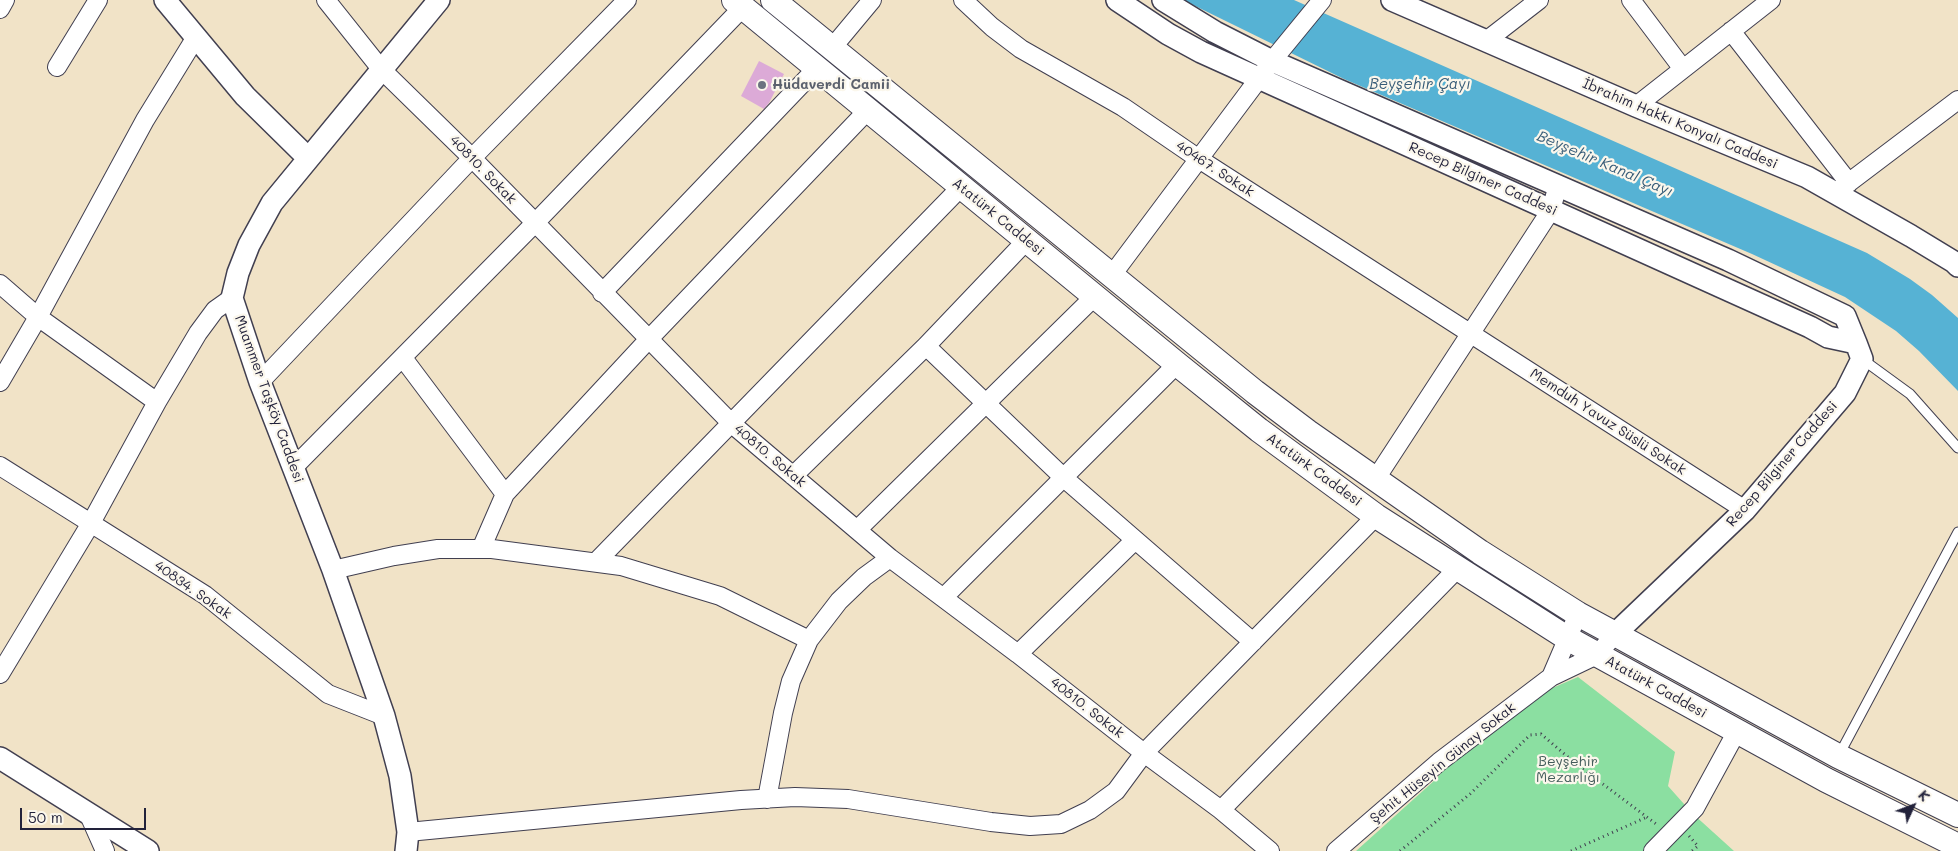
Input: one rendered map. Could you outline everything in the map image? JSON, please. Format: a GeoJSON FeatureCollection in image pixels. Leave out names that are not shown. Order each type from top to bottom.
{"type":"FeatureCollection","features":[{"type":"Feature","properties":{"kind":"main road","name":"Atatürk Caddesi"},"geometry":{"type":"LineString","coordinates":[[772,0],[1255,392],[1375,480],[1480,552],[1578,614],[1838,756],[1958,814]]}},
{"type":"Feature","properties":{"kind":"main road","name":"Atatürk Caddesi"},"geometry":{"type":"LineString","coordinates":[[739,3],[1176,364],[1258,430],[1376,516],[1567,638],[1826,780],[1958,846]]}},
{"type":"Feature","properties":{"kind":"street"},"geometry":{"type":"LineString","coordinates":[[0,9],[5,0]]}},
{"type":"Feature","properties":{"kind":"street"},"geometry":{"type":"LineString","coordinates":[[57,67],[98,0]]}},
{"type":"Feature","properties":{"kind":"street"},"geometry":{"type":"LineString","coordinates":[[165,0],[244,96],[308,158]]}},
{"type":"Feature","properties":{"kind":"street","name":"40810. Sokak"},"geometry":{"type":"LineString","coordinates":[[326,0],[381,69],[472,158],[534,224],[732,424],[890,558],[944,597],[1144,753],[1221,810],[1270,851]]}},
{"type":"Feature","properties":{"kind":"street","name":"Muammer Taşköy Caddesi"},"geometry":{"type":"LineString","coordinates":[[407,842],[400,776],[384,716],[333,570],[260,382],[232,298],[238,273],[249,246],[272,203],[440,0]]}},
{"type":"Feature","properties":{"kind":"street"},"geometry":{"type":"LineString","coordinates":[[260,382],[472,158],[627,0]]}},
{"type":"Feature","properties":{"kind":"street"},"geometry":{"type":"LineString","coordinates":[[832,48],[872,0]]}},
{"type":"Feature","properties":{"kind":"street","name":"40467. Sokak"},"geometry":{"type":"LineString","coordinates":[[962,0],[992,27],[1021,49],[1123,107],[1199,159],[1472,334]]}},
{"type":"Feature","properties":{"kind":"street","name":"Recep Bilginer Caddesi"},"geometry":{"type":"LineString","coordinates":[[1117,0],[1168,34],[1259,78],[1810,327],[1859,351]]}},
{"type":"Feature","properties":{"kind":"street","name":"Recep Bilginer Caddesi"},"geometry":{"type":"LineString","coordinates":[[1163,0],[1215,32],[1272,61],[1728,260],[1845,316],[1859,351],[1844,393],[1745,510],[1615,634]]}},
{"type":"Feature","properties":{"kind":"street"},"geometry":{"type":"LineString","coordinates":[[1112,276],[1259,78],[1322,0]]}},
{"type":"Feature","properties":{"kind":"street","name":"İbrahim Hakkı Konyalı Caddesi"},"geometry":{"type":"LineString","coordinates":[[1392,0],[1636,106],[1807,177],[1842,188],[1958,266]]}},
{"type":"Feature","properties":{"kind":"street"},"geometry":{"type":"LineString","coordinates":[[1486,41],[1539,0]]}},
{"type":"Feature","properties":{"kind":"street"},"geometry":{"type":"LineString","coordinates":[[1631,0],[1683,69]]}},
{"type":"Feature","properties":{"kind":"street"},"geometry":{"type":"LineString","coordinates":[[1636,106],[1771,0]]}},
{"type":"Feature","properties":{"kind":"street"},"geometry":{"type":"LineString","coordinates":[[293,468],[534,224],[739,3]]}},
{"type":"Feature","properties":{"kind":"street"},"geometry":{"type":"LineString","coordinates":[[1731,31],[1842,188],[1958,100]]}},
{"type":"Feature","properties":{"kind":"street"},"geometry":{"type":"LineString","coordinates":[[0,382],[38,317],[145,120],[196,37]]}},
{"type":"Feature","properties":{"kind":"street"},"geometry":{"type":"LineString","coordinates":[[602,293],[817,68]]}},
{"type":"Feature","properties":{"kind":"street"},"geometry":{"type":"LineString","coordinates":[[481,549],[505,494],[648,340],[868,110]]}},
{"type":"Feature","properties":{"kind":"street"},"geometry":{"type":"LineString","coordinates":[[1375,480],[1472,334],[1551,210],[1558,185]]}},
{"type":"Feature","properties":{"kind":"street"},"geometry":{"type":"LineString","coordinates":[[596,562],[961,187]]}},
{"type":"Feature","properties":{"kind":"street"},"geometry":{"type":"LineString","coordinates":[[793,476],[926,346],[1026,241]]}},
{"type":"Feature","properties":{"kind":"street"},"geometry":{"type":"LineString","coordinates":[[0,284],[38,317],[157,402]]}},
{"type":"Feature","properties":{"kind":"street"},"geometry":{"type":"LineString","coordinates":[[857,530],[1094,296]]}},
{"type":"Feature","properties":{"kind":"street"},"geometry":{"type":"LineString","coordinates":[[0,674],[91,523],[157,402],[198,333],[215,310],[232,298]]}},
{"type":"Feature","properties":{"kind":"street","name":"Memduh Yavuz Süslü Sokak"},"geometry":{"type":"LineString","coordinates":[[1472,334],[1745,510]]}},
{"type":"Feature","properties":{"kind":"street"},"geometry":{"type":"LineString","coordinates":[[926,346],[1064,478],[1253,642]]}},
{"type":"Feature","properties":{"kind":"street"},"geometry":{"type":"LineString","coordinates":[[403,358],[505,494]]}},
{"type":"Feature","properties":{"kind":"street"},"geometry":{"type":"LineString","coordinates":[[944,597],[1176,364]]}},
{"type":"Feature","properties":{"kind":"street","name":"40834. Sokak"},"geometry":{"type":"LineString","coordinates":[[0,466],[206,595],[328,694],[384,716]]}},
{"type":"Feature","properties":{"kind":"street"},"geometry":{"type":"LineString","coordinates":[[407,842],[767,799],[848,799],[991,822],[1030,826],[1061,824],[1090,810],[1116,791],[1144,753],[1376,516]]}},
{"type":"Feature","properties":{"kind":"street"},"geometry":{"type":"LineString","coordinates":[[1018,654],[1135,540]]}},
{"type":"Feature","properties":{"kind":"street"},"geometry":{"type":"LineString","coordinates":[[333,570],[394,556],[438,549],[492,549],[596,562],[621,566],[720,596],[809,640]]}},
{"type":"Feature","properties":{"kind":"street"},"geometry":{"type":"LineString","coordinates":[[767,799],[790,681],[809,640],[839,601],[864,577],[890,558]]}},
{"type":"Feature","properties":{"kind":"street"},"geometry":{"type":"LineString","coordinates":[[1221,810],[1458,568]]}},
{"type":"Feature","properties":{"kind":"street"},"geometry":{"type":"LineString","coordinates":[[1551,676],[1578,614]]}},
{"type":"Feature","properties":{"kind":"street"},"geometry":{"type":"LineString","coordinates":[[1598,654],[1615,634]]}},
{"type":"Feature","properties":{"kind":"street","name":"Şehit Hüseyin Günay Sokak"},"geometry":{"type":"LineString","coordinates":[[1336,851],[1439,762],[1551,676],[1598,654]]}},
{"type":"Feature","properties":{"kind":"street"},"geometry":{"type":"LineString","coordinates":[[1652,851],[1696,808],[1737,731]]}},
{"type":"Feature","properties":{"kind":"street"},"geometry":{"type":"LineString","coordinates":[[0,758],[148,851]]}},
{"type":"Feature","properties":{"kind":"street"},"geometry":{"type":"LineString","coordinates":[[89,815],[105,851]]}},
{"type":"Feature","properties":{"kind":"lane"},"geometry":{"type":"LineString","coordinates":[[1859,351],[1910,394],[1958,448]]}},
{"type":"Feature","properties":{"kind":"lane"},"geometry":{"type":"LineString","coordinates":[[1838,756],[1958,532]]}},
{"type":"Feature","properties":{"kind":"path"},"geometry":{"type":"LineString","coordinates":[[1400,851],[1470,794],[1530,736],[1541,734],[1575,763],[1669,834]]}},
{"type":"Feature","properties":{"kind":"path"},"geometry":{"type":"LineString","coordinates":[[1571,851],[1647,817]]}},
{"type":"Feature","properties":{"kind":"green space","name":"Beyşehir Mezarlığı"},"geometry":{"type":"Polygon","coordinates":[[[1578,677],[1675,752],[1668,786],[1692,813],[1734,851],[1356,851],[1435,780],[1454,758],[1523,704],[1550,689],[1578,677]]]}},
{"type":"Feature","properties":{"kind":"water","name":"Beyşehir Çayı"},"geometry":{"type":"Polygon","coordinates":[[[1183,0],[1294,0],[1867,253],[1910,279],[1958,318],[1958,391],[1919,351],[1896,331],[1845,297],[1752,254],[1344,79],[1183,0]]]}},
{"type":"Feature","properties":{"kind":"building","name":"Hüdaverdi Camii"},"geometry":{"type":"Polygon","coordinates":[[[759,61],[784,74],[764,109],[741,96],[759,61]]]}},
{"type":"Feature","properties":{"kind":"place","name":"Hüdaverdi Camii"},"geometry":{"type":"Point","coordinates":[762,85]}},
{"type":"Feature","properties":{"kind":"water label","name":"Beyşehir Kanal Çayı"},"geometry":{"type":"Point","coordinates":[1605,164]}}]}
